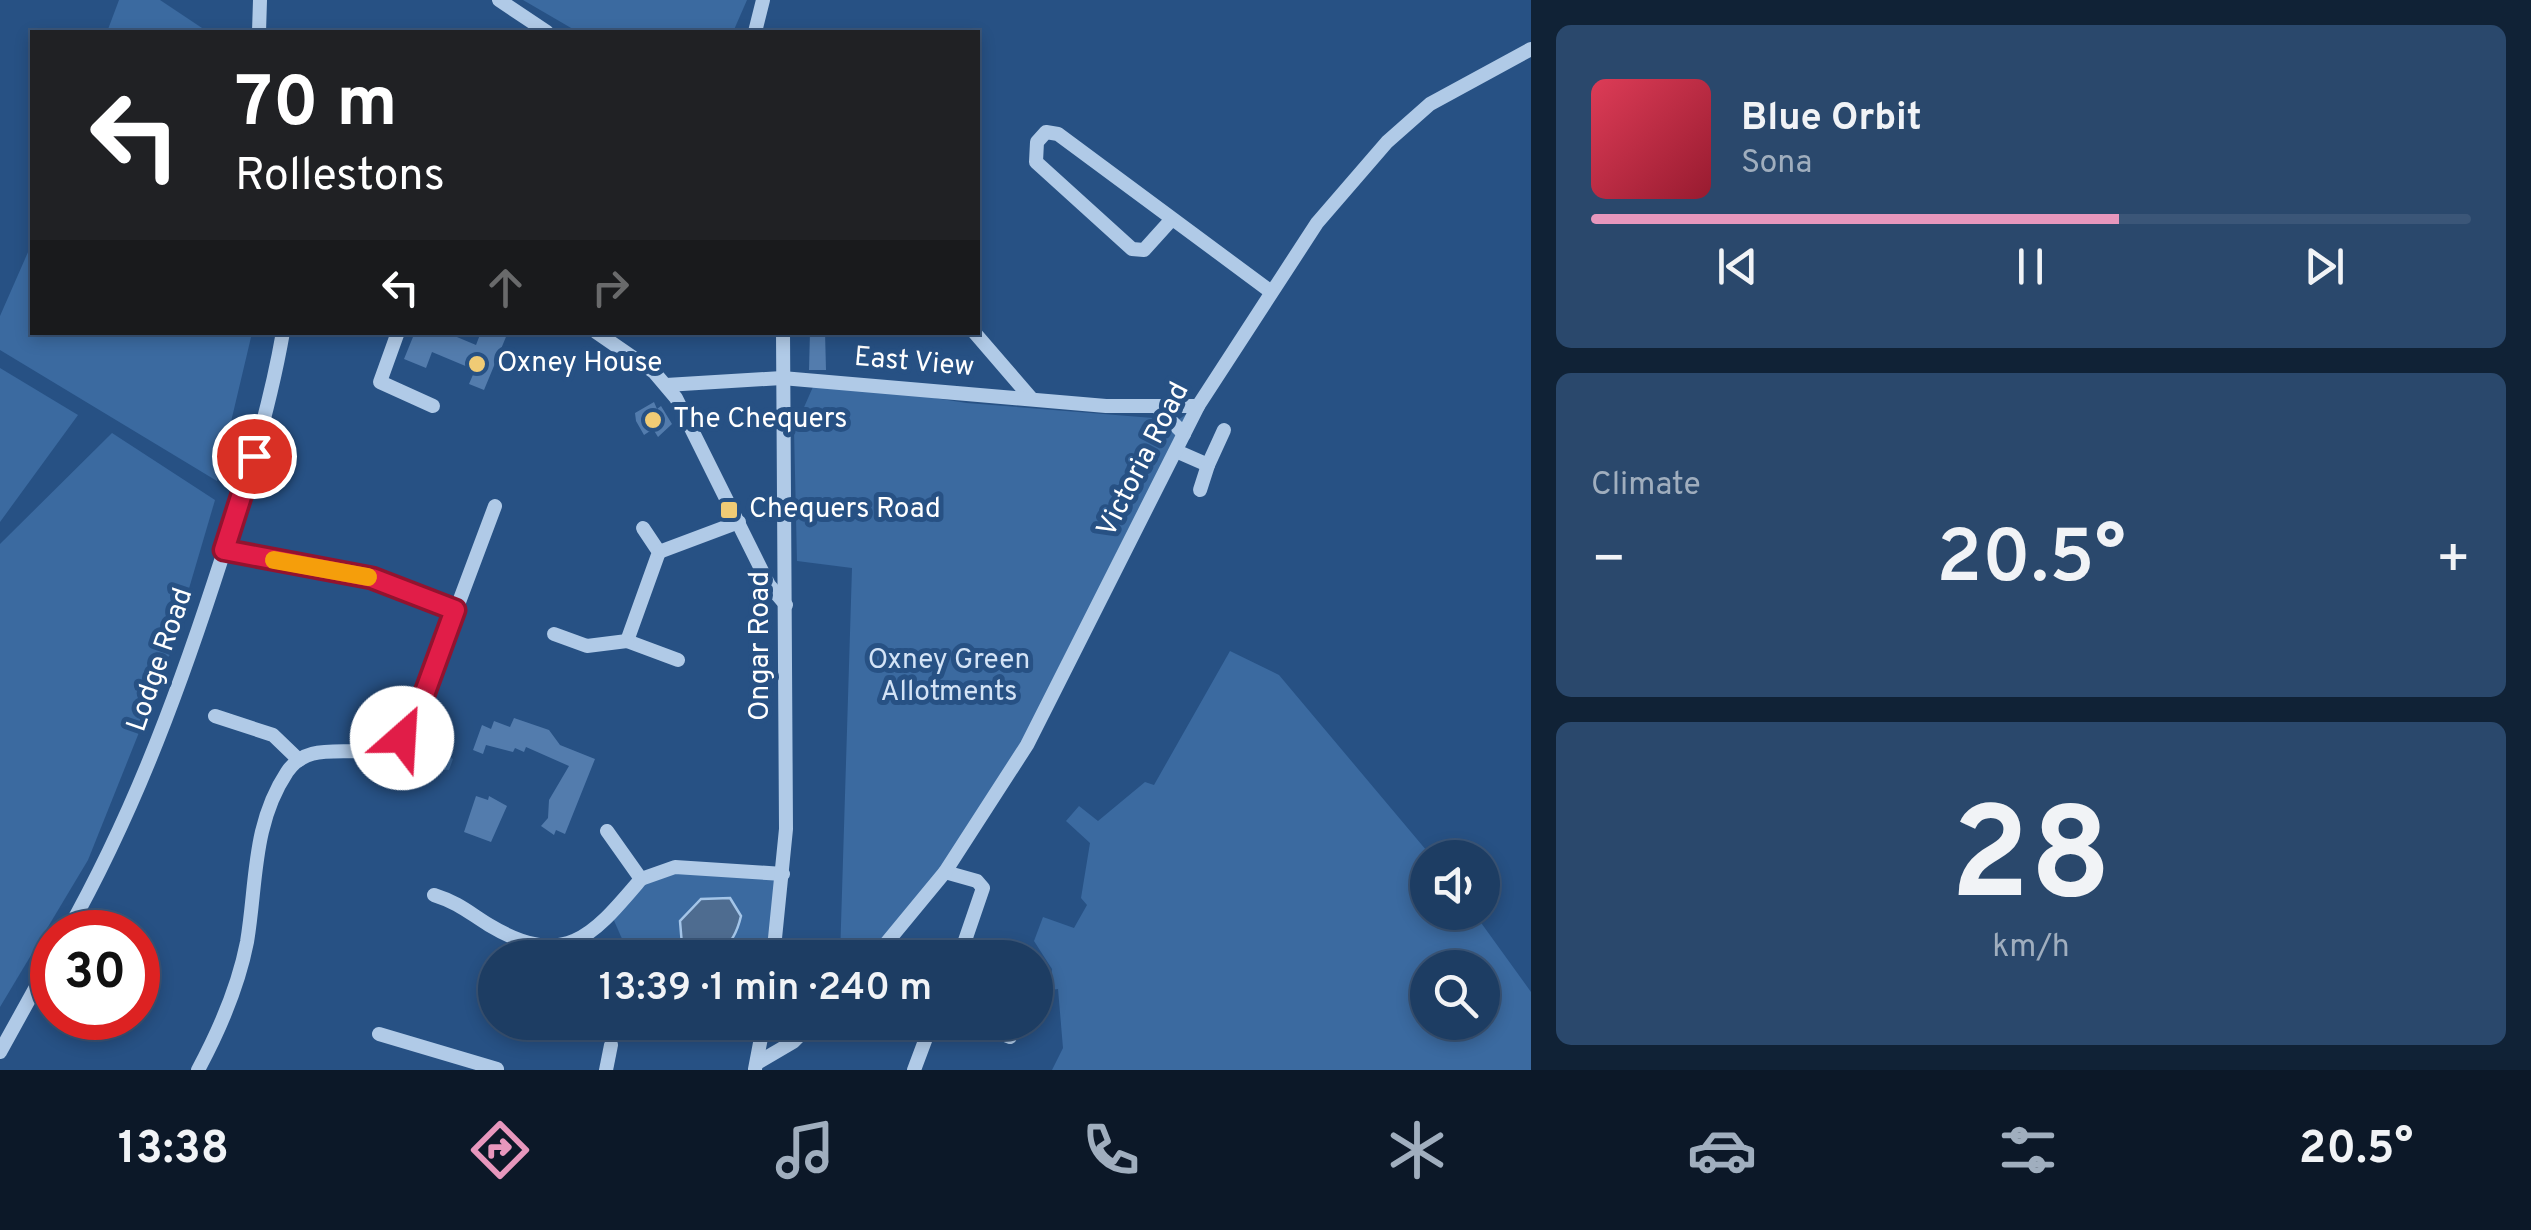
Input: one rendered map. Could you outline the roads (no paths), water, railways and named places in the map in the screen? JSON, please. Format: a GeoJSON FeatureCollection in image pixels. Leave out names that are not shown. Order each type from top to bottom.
{"type":"FeatureCollection","features":[{"type":"Feature","properties":{"kind":"street"},"geometry":{"type":"LineString","coordinates":[[258,30],[260,0]]}},
{"type":"Feature","properties":{"kind":"street"},"geometry":{"type":"LineString","coordinates":[[499,0],[545,30]]}},
{"type":"Feature","properties":{"kind":"street","name":"Victoria Road"},"geometry":{"type":"LineString","coordinates":[[889,940],[945,872],[1027,745],[1198,406],[1317,223],[1387,142],[1452,90],[1531,49]]}},
{"type":"Feature","properties":{"kind":"street"},"geometry":{"type":"LineString","coordinates":[[1172,219],[1144,250],[1132,249],[1036,162],[1037,142],[1046,132],[1058,134],[1270,291]]}},
{"type":"Feature","properties":{"kind":"street","name":"Lodge Road"},"geometry":{"type":"LineString","coordinates":[[79,910],[120,831],[160,739],[246,486],[281,335]]}},
{"type":"Feature","properties":{"kind":"street"},"geometry":{"type":"LineString","coordinates":[[397,335],[380,382],[433,406]]}},
{"type":"Feature","properties":{"kind":"street"},"geometry":{"type":"LineString","coordinates":[[600,335],[666,385],[686,413],[769,584],[786,606]]}},
{"type":"Feature","properties":{"kind":"street","name":"Ongar Road"},"geometry":{"type":"LineString","coordinates":[[775,940],[782,874],[786,606],[783,335]]}},
{"type":"Feature","properties":{"kind":"street"},"geometry":{"type":"LineString","coordinates":[[977,335],[1031,398]]}},
{"type":"Feature","properties":{"kind":"street","name":"East View"},"geometry":{"type":"LineString","coordinates":[[666,385],[782,378],[1159,409],[1198,406]]}},
{"type":"Feature","properties":{"kind":"street"},"geometry":{"type":"LineString","coordinates":[[1159,409],[1184,434]]}},
{"type":"Feature","properties":{"kind":"street"},"geometry":{"type":"LineString","coordinates":[[1200,490],[1224,430]]}},
{"type":"Feature","properties":{"kind":"street"},"geometry":{"type":"LineString","coordinates":[[1176,451],[1208,465]]}},
{"type":"Feature","properties":{"kind":"street"},"geometry":{"type":"LineString","coordinates":[[198,1070],[237,984],[262,824],[288,772],[299,760],[315,754],[374,751],[402,738],[417,714],[495,506]]}},
{"type":"Feature","properties":{"kind":"street"},"geometry":{"type":"LineString","coordinates":[[627,641],[660,552],[739,522]]}},
{"type":"Feature","properties":{"kind":"street"},"geometry":{"type":"LineString","coordinates":[[643,528],[660,552]]}},
{"type":"Feature","properties":{"kind":"street"},"geometry":{"type":"LineString","coordinates":[[224,550],[372,578],[455,610]]}},
{"type":"Feature","properties":{"kind":"street"},"geometry":{"type":"LineString","coordinates":[[554,634],[586,646],[627,641],[678,660]]}},
{"type":"Feature","properties":{"kind":"street"},"geometry":{"type":"LineString","coordinates":[[214,716],[273,735],[299,760]]}},
{"type":"Feature","properties":{"kind":"street"},"geometry":{"type":"LineString","coordinates":[[607,831],[641,879]]}},
{"type":"Feature","properties":{"kind":"street"},"geometry":{"type":"LineString","coordinates":[[434,895],[466,906],[490,925],[533,941],[569,943],[596,931],[641,879],[674,867],[782,874]]}},
{"type":"Feature","properties":{"kind":"street"},"geometry":{"type":"LineString","coordinates":[[945,872],[977,882],[983,888],[964,940]]}},
{"type":"Feature","properties":{"kind":"street"},"geometry":{"type":"LineString","coordinates":[[0,1052],[30,998]]}},
{"type":"Feature","properties":{"kind":"street"},"geometry":{"type":"LineString","coordinates":[[380,1034],[458,1064],[497,1069]]}},
{"type":"Feature","properties":{"kind":"street"},"geometry":{"type":"LineString","coordinates":[[760,1068],[762,1040]]}},
{"type":"Feature","properties":{"kind":"street"},"geometry":{"type":"LineString","coordinates":[[760,1068],[795,1040]]}},
{"type":"Feature","properties":{"kind":"street"},"geometry":{"type":"LineString","coordinates":[[914,1070],[925,1040]]}},
{"type":"Feature","properties":{"kind":"street"},"geometry":{"type":"LineString","coordinates":[[606,1070],[611,1045]]}},
{"type":"Feature","properties":{"kind":"place","name":"Oxney House"},"geometry":{"type":"Point","coordinates":[477,364]}},
{"type":"Feature","properties":{"kind":"place","name":"The Chequers"},"geometry":{"type":"Point","coordinates":[653,420]}},
{"type":"Feature","properties":{"kind":"place","name":"Chequers Road"},"geometry":{"type":"Point","coordinates":[729,510]}},
{"type":"Feature","properties":{"kind":"park label","name":"Oxney Green Allotments"},"geometry":{"type":"Point","coordinates":[949,677]}}]}
